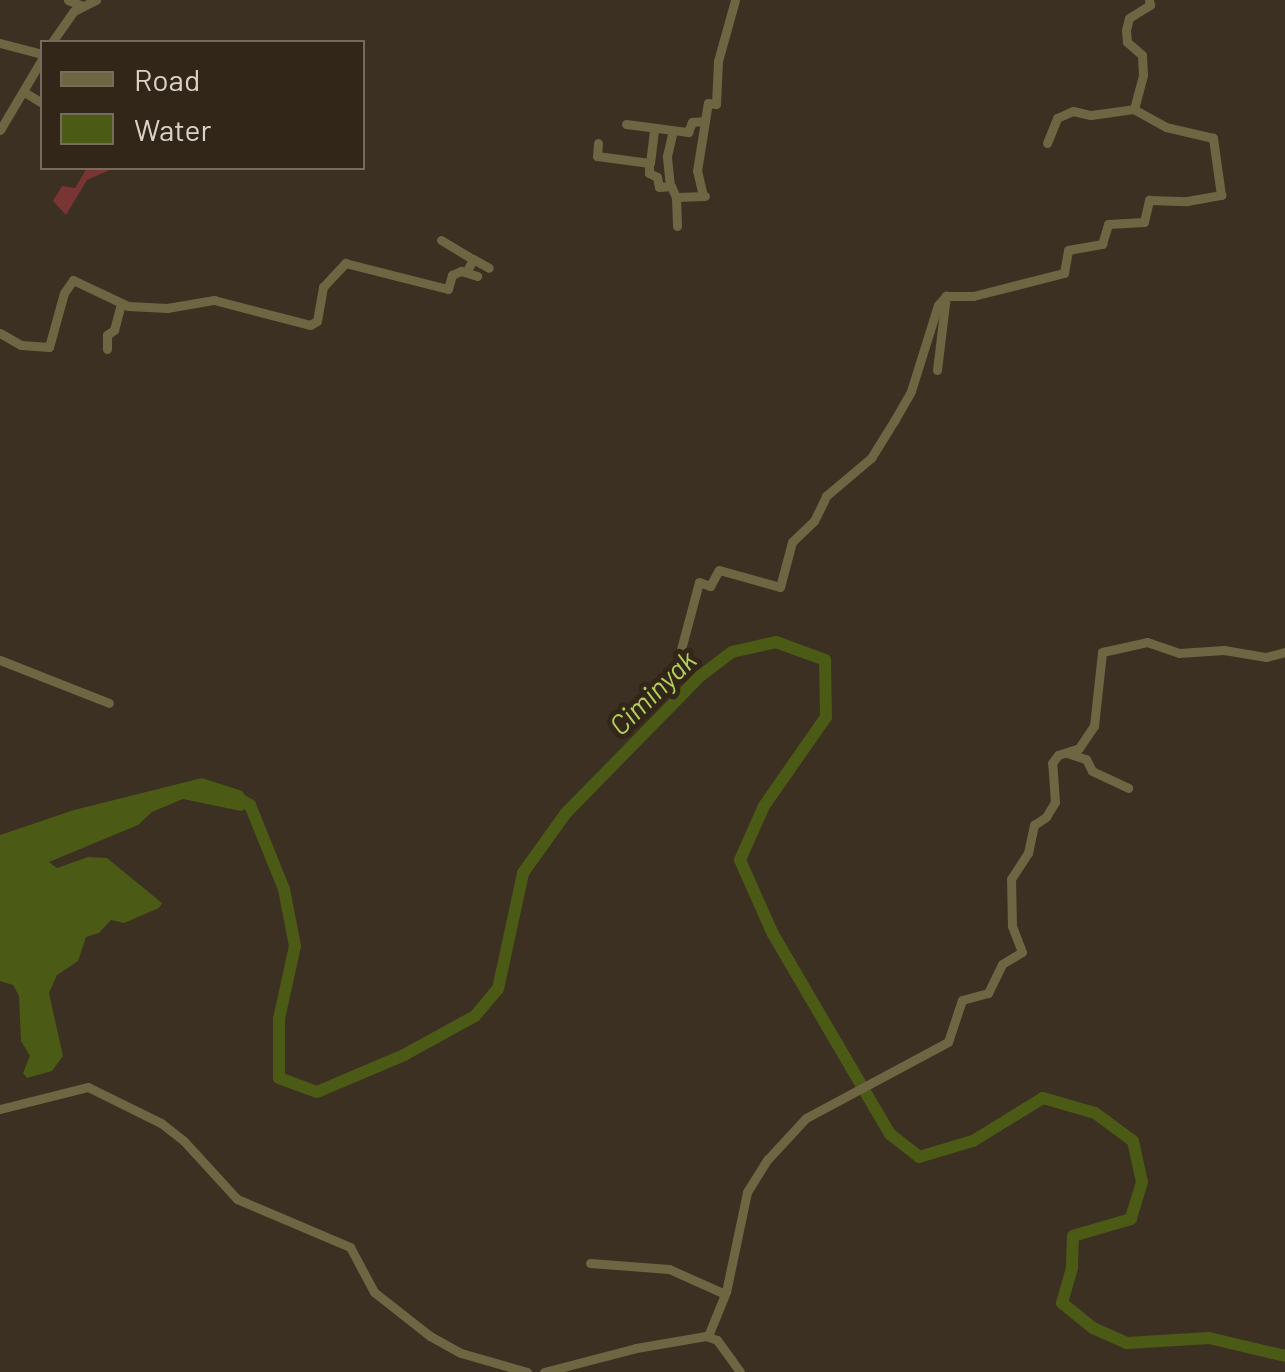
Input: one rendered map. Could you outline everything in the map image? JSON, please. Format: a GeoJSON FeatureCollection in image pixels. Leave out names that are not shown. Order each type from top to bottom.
{"type":"FeatureCollection","features":[{"type":"Feature","properties":{"kind":"street"},"geometry":{"type":"LineString","coordinates":[[68,0],[84,6]]}},
{"type":"Feature","properties":{"kind":"street"},"geometry":{"type":"LineString","coordinates":[[54,40],[84,6],[96,0]]}},
{"type":"Feature","properties":{"kind":"street"},"geometry":{"type":"LineString","coordinates":[[676,197],[704,196],[697,171],[704,121],[708,103],[716,104],[718,61],[735,0]]}},
{"type":"Feature","properties":{"kind":"street"},"geometry":{"type":"LineString","coordinates":[[1134,109],[1144,76],[1142,55],[1126,42],[1126,30],[1129,18],[1150,5],[1149,0]]}},
{"type":"Feature","properties":{"kind":"street"},"geometry":{"type":"LineString","coordinates":[[0,43],[40,56]]}},
{"type":"Feature","properties":{"kind":"street"},"geometry":{"type":"LineString","coordinates":[[0,130],[4,117],[24,92],[40,61]]}},
{"type":"Feature","properties":{"kind":"street"},"geometry":{"type":"LineString","coordinates":[[24,92],[40,102]]}},
{"type":"Feature","properties":{"kind":"street"},"geometry":{"type":"LineString","coordinates":[[946,296],[972,296],[1064,273],[1068,250],[1102,244],[1108,224],[1144,222],[1149,200],[1186,201],[1221,195],[1213,138],[1166,127],[1134,109],[1091,115],[1072,112],[1058,118],[1047,142]]}},
{"type":"Feature","properties":{"kind":"street"},"geometry":{"type":"LineString","coordinates":[[626,124],[688,132],[692,122],[704,121]]}},
{"type":"Feature","properties":{"kind":"street"},"geometry":{"type":"LineString","coordinates":[[654,128],[649,173],[657,177],[659,187],[670,186]]}},
{"type":"Feature","properties":{"kind":"street"},"geometry":{"type":"LineString","coordinates":[[673,131],[667,156],[670,186],[676,197],[677,226]]}},
{"type":"Feature","properties":{"kind":"street"},"geometry":{"type":"LineString","coordinates":[[598,143],[597,156],[649,163]]}},
{"type":"Feature","properties":{"kind":"street"},"geometry":{"type":"LineString","coordinates":[[441,240],[489,268]]}},
{"type":"Feature","properties":{"kind":"street"},"geometry":{"type":"LineString","coordinates":[[0,333],[21,345],[49,347],[71,280],[121,304],[167,308],[214,300],[310,325],[317,321],[323,287],[345,263],[448,289],[452,275],[472,274],[472,259]]}},
{"type":"Feature","properties":{"kind":"street"},"geometry":{"type":"LineString","coordinates":[[938,370],[946,296]]}},
{"type":"Feature","properties":{"kind":"street"},"geometry":{"type":"LineString","coordinates":[[682,672],[680,653],[699,582],[710,586],[719,570],[780,587],[792,542],[814,522],[826,496],[871,458],[894,421],[911,391],[938,306],[946,296]]}},
{"type":"Feature","properties":{"kind":"street"},"geometry":{"type":"LineString","coordinates":[[107,349],[108,335],[114,330],[121,304]]}},
{"type":"Feature","properties":{"kind":"street"},"geometry":{"type":"LineString","coordinates":[[708,1336],[725,1294],[747,1192],[768,1158],[806,1118],[948,1042],[962,1000],[988,993],[1002,964],[1022,952],[1012,926],[1010,879],[1028,853],[1034,826],[1046,817],[1055,802],[1052,762],[1079,748],[1094,726],[1102,652],[1146,642],[1179,653],[1224,650],[1266,657],[1285,652]]}},
{"type":"Feature","properties":{"kind":"street"},"geometry":{"type":"LineString","coordinates":[[0,660],[109,703]]}},
{"type":"Feature","properties":{"kind":"street"},"geometry":{"type":"LineString","coordinates":[[1067,753],[1086,760],[1092,770],[1128,788]]}},
{"type":"Feature","properties":{"kind":"street"},"geometry":{"type":"LineString","coordinates":[[0,1109],[88,1087],[161,1123],[184,1140],[237,1199],[350,1248],[374,1292],[430,1336],[462,1353],[527,1372]]}},
{"type":"Feature","properties":{"kind":"street"},"geometry":{"type":"LineString","coordinates":[[590,1262],[669,1268],[725,1294]]}},
{"type":"Feature","properties":{"kind":"street"},"geometry":{"type":"LineString","coordinates":[[544,1372],[636,1348],[708,1336],[717,1340],[740,1372]]}},
{"type":"Feature","properties":{"kind":"shaded area"},"geometry":{"type":"Polygon","coordinates":[[[86,170],[110,170],[87,180],[66,215],[53,201],[62,186],[75,188],[86,170]]]}},
{"type":"Feature","properties":{"kind":"water"},"geometry":{"type":"Polygon","coordinates":[[[202,778],[242,791],[253,806],[241,811],[183,799],[152,812],[138,825],[49,862],[57,868],[88,857],[107,858],[162,903],[159,908],[124,923],[111,920],[99,933],[86,937],[78,961],[57,975],[49,993],[63,1056],[52,1071],[27,1078],[23,1073],[30,1056],[21,1041],[19,996],[13,985],[0,981],[0,835],[74,810],[202,778]]]}},
{"type":"Feature","properties":{"kind":"waterway","name":"Ciminyak"},"geometry":{"type":"LineString","coordinates":[[241,800],[250,805],[284,889],[295,946],[279,1019],[279,1078],[317,1092],[404,1055],[475,1016],[498,989],[523,873],[566,813],[699,677],[732,652],[776,642],[825,660],[826,717],[764,806],[740,860],[773,934],[890,1134],[919,1157],[973,1141],[1043,1098],[1095,1113],[1133,1141],[1142,1182],[1131,1219],[1073,1236],[1072,1268],[1062,1303],[1093,1328],[1127,1343],[1209,1338],[1285,1356]]}}]}
